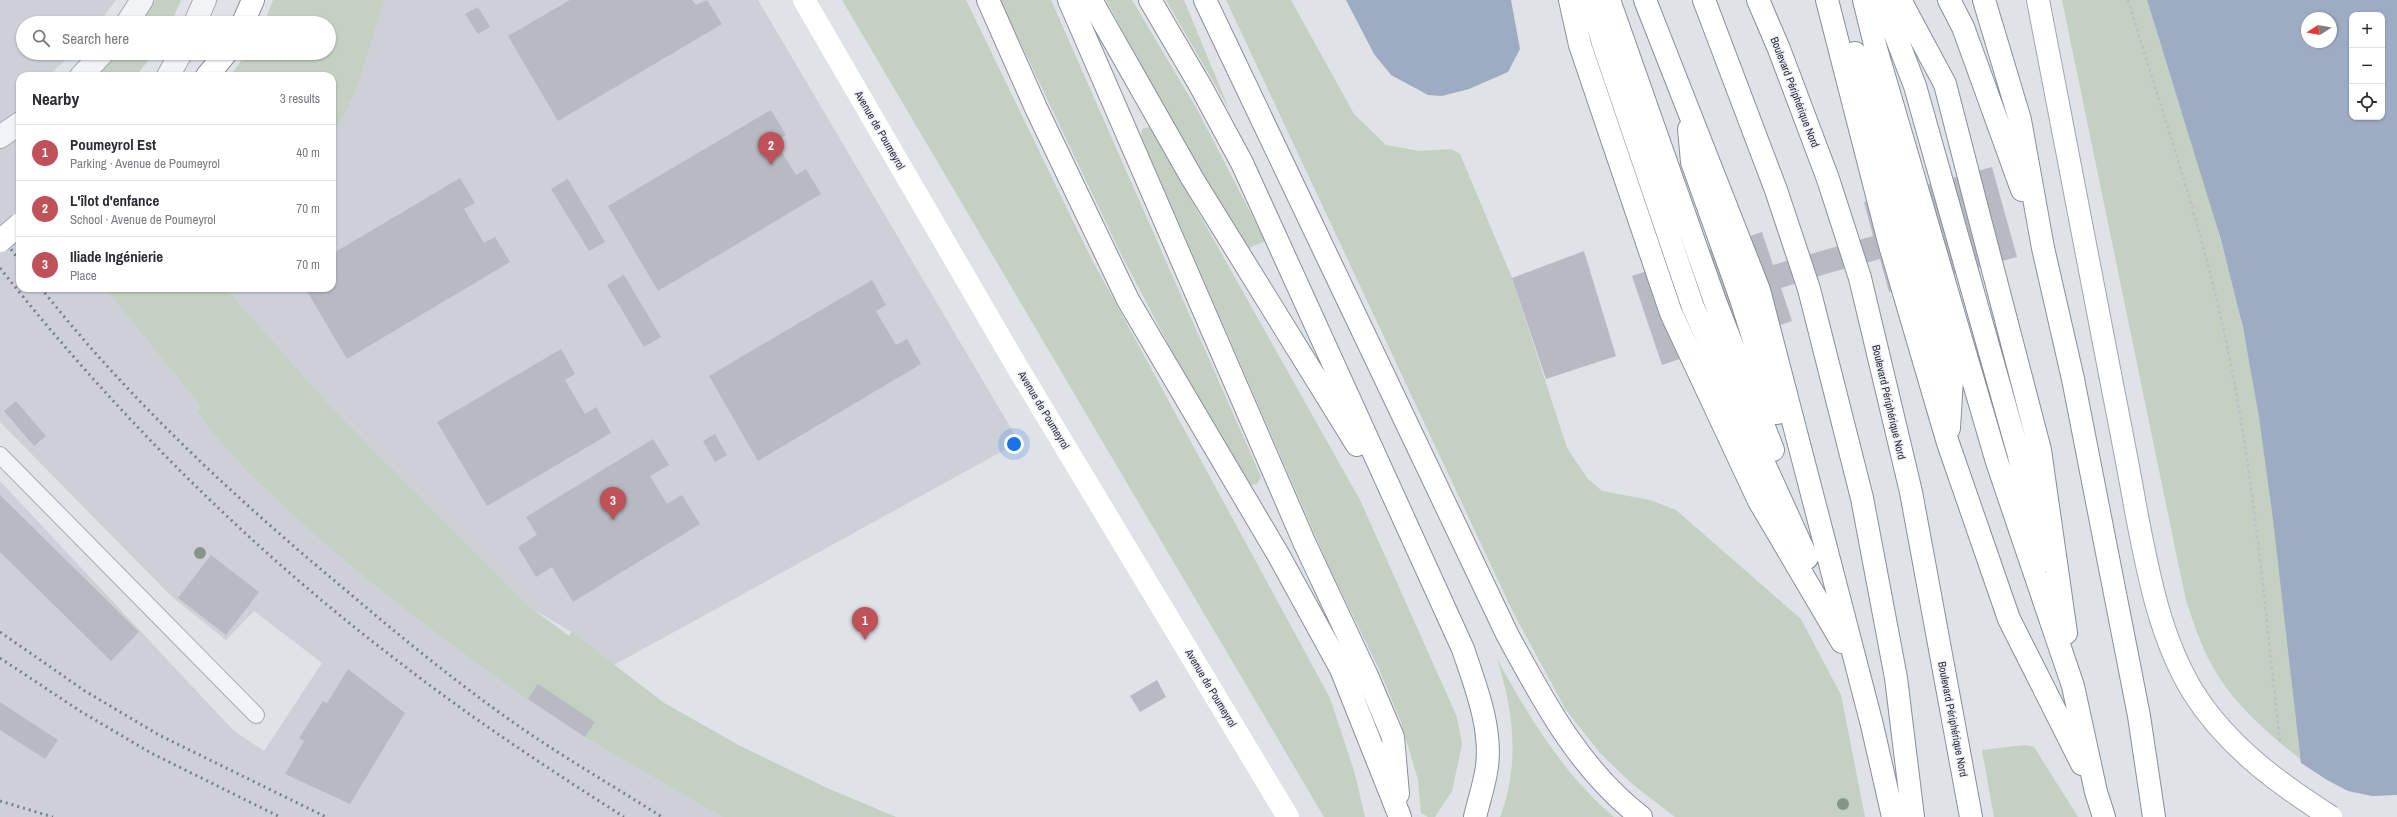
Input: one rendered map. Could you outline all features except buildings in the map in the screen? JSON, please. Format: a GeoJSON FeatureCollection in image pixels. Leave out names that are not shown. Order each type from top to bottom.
{"type":"FeatureCollection","features":[{"type":"Feature","properties":{"kind":"main road"},"geometry":{"type":"LineString","coordinates":[[246,16],[253,0]]}},
{"type":"Feature","properties":{"kind":"main road","name":"Avenue de Poumeyrol"},"geometry":{"type":"LineString","coordinates":[[804,0],[1016,365],[1288,817]]}},
{"type":"Feature","properties":{"kind":"main road"},"geometry":{"type":"LineString","coordinates":[[988,0],[1036,108],[1128,300],[1279,556],[1341,668],[1400,817]]}},
{"type":"Feature","properties":{"kind":"main road"},"geometry":{"type":"LineString","coordinates":[[1069,0],[1305,544],[1368,678],[1392,738],[1400,817]]}},
{"type":"Feature","properties":{"kind":"main road"},"geometry":{"type":"LineString","coordinates":[[1091,0],[1192,178],[1406,524]]}},
{"type":"Feature","properties":{"kind":"main road"},"geometry":{"type":"LineString","coordinates":[[1150,0],[1201,87],[1242,163],[1463,649],[1483,716],[1487,765],[1475,817]]}},
{"type":"Feature","properties":{"kind":"main road"},"geometry":{"type":"LineString","coordinates":[[1205,0],[1507,634],[1549,710],[1582,759],[1606,786],[1641,817]]}},
{"type":"Feature","properties":{"kind":"main road"},"geometry":{"type":"LineString","coordinates":[[1570,0],[1580,45],[1671,313],[1759,501],[1855,664]]}},
{"type":"Feature","properties":{"kind":"main road"},"geometry":{"type":"LineString","coordinates":[[1591,0],[1606,50],[1693,307],[1855,664]]}},
{"type":"Feature","properties":{"kind":"main road"},"geometry":{"type":"LineString","coordinates":[[1608,0],[1715,301],[1855,664]]}},
{"type":"Feature","properties":{"kind":"main road"},"geometry":{"type":"LineString","coordinates":[[1645,0],[1686,100],[1692,162],[1740,296],[1855,664],[1893,817]]}},
{"type":"Feature","properties":{"kind":"main road"},"geometry":{"type":"LineString","coordinates":[[1704,0],[1776,190],[1809,289],[1860,490],[1896,678],[1913,817]]}},
{"type":"Feature","properties":{"kind":"main road","name":"Boulevard Périphérique Nord"},"geometry":{"type":"LineString","coordinates":[[1758,0],[1779,49],[1828,179],[1860,278],[1911,492],[1971,817]]}},
{"type":"Feature","properties":{"kind":"main road"},"geometry":{"type":"LineString","coordinates":[[1827,0],[1889,242],[1948,443],[2009,620],[2096,792]]}},
{"type":"Feature","properties":{"kind":"main road"},"geometry":{"type":"LineString","coordinates":[[1839,0],[1952,379],[1948,443]]}},
{"type":"Feature","properties":{"kind":"main road"},"geometry":{"type":"LineString","coordinates":[[1864,0],[1875,45],[1997,462],[2073,686]]}},
{"type":"Feature","properties":{"kind":"main road"},"geometry":{"type":"LineString","coordinates":[[1882,0],[1915,86],[2018,452],[2073,686],[2096,792],[2104,817]]}},
{"type":"Feature","properties":{"kind":"main road"},"geometry":{"type":"LineString","coordinates":[[1900,0],[1945,84],[2040,450],[2073,686]]}},
{"type":"Feature","properties":{"kind":"main road"},"geometry":{"type":"LineString","coordinates":[[1949,0],[1963,27],[2043,248]]}},
{"type":"Feature","properties":{"kind":"main road"},"geometry":{"type":"LineString","coordinates":[[1984,0],[2020,120],[2043,248],[2073,379],[2139,716],[2154,817]]}},
{"type":"Feature","properties":{"kind":"main road"},"geometry":{"type":"LineString","coordinates":[[2038,0],[2148,571],[2164,630],[2193,692],[2223,730],[2262,770],[2331,817]]}},
{"type":"Feature","properties":{"kind":"main road"},"geometry":{"type":"LineString","coordinates":[[210,72],[220,60]]}},
{"type":"Feature","properties":{"kind":"main road"},"geometry":{"type":"LineString","coordinates":[[0,241],[16,227]]}},
{"type":"Feature","properties":{"kind":"street"},"geometry":{"type":"LineString","coordinates":[[132,16],[142,0]]}},
{"type":"Feature","properties":{"kind":"street"},"geometry":{"type":"LineString","coordinates":[[198,16],[205,0]]}},
{"type":"Feature","properties":{"kind":"street"},"geometry":{"type":"LineString","coordinates":[[85,72],[96,60]]}},
{"type":"Feature","properties":{"kind":"street"},"geometry":{"type":"LineString","coordinates":[[170,72],[177,60]]}},
{"type":"Feature","properties":{"kind":"street"},"geometry":{"type":"LineString","coordinates":[[0,136],[16,126]]}},
{"type":"Feature","properties":{"kind":"lane"},"geometry":{"type":"LineString","coordinates":[[0,455],[256,715]]}},
{"type":"Feature","properties":{"kind":"path"},"geometry":{"type":"LineString","coordinates":[[2128,0],[2200,236],[2229,356],[2254,515],[2281,749]]}},
{"type":"Feature","properties":{"kind":"shaded area"},"geometry":{"type":"Polygon","coordinates":[[[0,0],[116,0],[104,16],[16,16],[16,60],[65,60],[52,72],[16,72],[16,292],[336,292],[336,121],[384,0],[758,0],[1019,442],[614,665],[664,703],[740,746],[829,789],[896,817],[0,817],[0,481],[234,731],[264,751],[322,663],[254,611],[226,640],[172,597],[0,422],[0,0]],[[534,610],[569,636],[572,632],[534,610]]]}},
{"type":"Feature","properties":{"kind":"green space"},"geometry":{"type":"Polygon","coordinates":[[[155,0],[181,0],[174,16],[145,16],[155,0]]]}},
{"type":"Feature","properties":{"kind":"green space"},"geometry":{"type":"Polygon","coordinates":[[[273,0],[384,0],[358,84],[347,110],[336,128],[336,72],[233,72],[242,60],[336,60],[336,16],[267,16],[273,0]]]}},
{"type":"Feature","properties":{"kind":"green space"},"geometry":{"type":"Polygon","coordinates":[[[842,0],[966,0],[1090,256],[1330,698],[1355,774],[1365,817],[1324,817],[842,0]]]}},
{"type":"Feature","properties":{"kind":"green space"},"geometry":{"type":"Polygon","coordinates":[[[1000,0],[1051,0],[1261,477],[1257,484],[1249,485],[1184,374],[1121,254],[1000,0]]]}},
{"type":"Feature","properties":{"kind":"green space"},"geometry":{"type":"Polygon","coordinates":[[[1106,0],[1132,0],[1198,111],[1265,241],[1249,248],[1183,142],[1106,0]]]}},
{"type":"Feature","properties":{"kind":"green space"},"geometry":{"type":"Polygon","coordinates":[[[1166,0],[1184,0],[1229,109],[1166,0]]]}},
{"type":"Feature","properties":{"kind":"green space"},"geometry":{"type":"Polygon","coordinates":[[[1226,0],[1291,0],[1354,114],[1386,145],[1420,151],[1451,149],[1460,154],[1512,278],[1567,448],[1587,478],[1602,491],[1650,500],[1676,510],[1801,619],[1841,695],[1865,817],[1675,817],[1631,783],[1600,753],[1566,710],[1513,612],[1226,0]]]}},
{"type":"Feature","properties":{"kind":"green space"},"geometry":{"type":"Polygon","coordinates":[[[2062,0],[2147,0],[2222,243],[2253,379],[2277,542],[2300,759],[2273,737],[2248,713],[2226,687],[2208,658],[2186,601],[2062,0]]]}},
{"type":"Feature","properties":{"kind":"green space"},"geometry":{"type":"Polygon","coordinates":[[[113,60],[149,60],[139,72],[102,72],[113,60]]]}},
{"type":"Feature","properties":{"kind":"green space"},"geometry":{"type":"Polygon","coordinates":[[[1149,127],[1360,500],[1457,717],[1462,744],[1452,791],[1435,817],[1428,817],[1421,813],[1418,780],[1401,722],[1379,669],[1329,567],[1141,136],[1142,129],[1149,127]]]}},
{"type":"Feature","properties":{"kind":"green space"},"geometry":{"type":"Polygon","coordinates":[[[108,292],[229,292],[339,416],[529,607],[569,636],[572,632],[664,703],[740,746],[829,789],[896,817],[723,817],[585,737],[595,722],[538,684],[528,699],[523,696],[448,642],[340,556],[271,494],[233,455],[197,412],[202,407],[108,292]]]}},
{"type":"Feature","properties":{"kind":"green space"},"geometry":{"type":"Polygon","coordinates":[[[1497,659],[1548,744],[1579,782],[1614,817],[1500,817],[1510,778],[1512,738],[1511,719],[1503,679],[1497,659]]]}},
{"type":"Feature","properties":{"kind":"green space"},"geometry":{"type":"Polygon","coordinates":[[[2025,745],[2034,747],[2078,817],[1994,817],[1982,750],[2025,745]]]}},
{"type":"Feature","properties":{"kind":"water"},"geometry":{"type":"Polygon","coordinates":[[[1346,0],[1511,0],[1520,49],[1508,72],[1469,89],[1442,96],[1428,95],[1391,75],[1374,54],[1346,0]]]}},
{"type":"Feature","properties":{"kind":"water"},"geometry":{"type":"Polygon","coordinates":[[[2147,0],[2397,0],[2397,817],[2307,817],[2273,519],[2259,417],[2243,328],[2221,240],[2147,0]]]}},
{"type":"Feature","properties":{"kind":"pier"},"geometry":{"type":"Polygon","coordinates":[[[2298,761],[2327,780],[2348,791],[2372,796],[2397,795],[2397,817],[2305,817],[2298,761]]]}},
{"type":"Feature","properties":{"kind":"railway"},"geometry":{"type":"LineString","coordinates":[[0,235],[16,256]]}},
{"type":"Feature","properties":{"kind":"railway"},"geometry":{"type":"LineString","coordinates":[[0,268],[16,288]]}},
{"type":"Feature","properties":{"kind":"railway"},"geometry":{"type":"LineString","coordinates":[[20,292],[91,376],[139,429],[240,528],[293,576],[403,665],[484,725],[624,817]]}},
{"type":"Feature","properties":{"kind":"railway"},"geometry":{"type":"LineString","coordinates":[[44,292],[75,330],[111,370],[186,448],[266,522],[384,623],[458,682],[516,724],[557,752],[662,817]]}},
{"type":"Feature","properties":{"kind":"railway"},"geometry":{"type":"LineString","coordinates":[[0,632],[85,691],[159,735],[326,817]]}},
{"type":"Feature","properties":{"kind":"railway"},"geometry":{"type":"LineString","coordinates":[[0,658],[80,711],[151,753],[280,817]]}},
{"type":"Feature","properties":{"kind":"railway"},"geometry":{"type":"LineString","coordinates":[[0,801],[53,817]]}},
{"type":"Feature","properties":{"kind":"place","name":"L'îlot d'enfance"},"geometry":{"type":"Point","coordinates":[771,165]}},
{"type":"Feature","properties":{"kind":"place","name":"Iliade Ingénierie"},"geometry":{"type":"Point","coordinates":[613,520]}},
{"type":"Feature","properties":{"kind":"place","name":"Poumeyrol Est"},"geometry":{"type":"Point","coordinates":[865,640]}}]}
